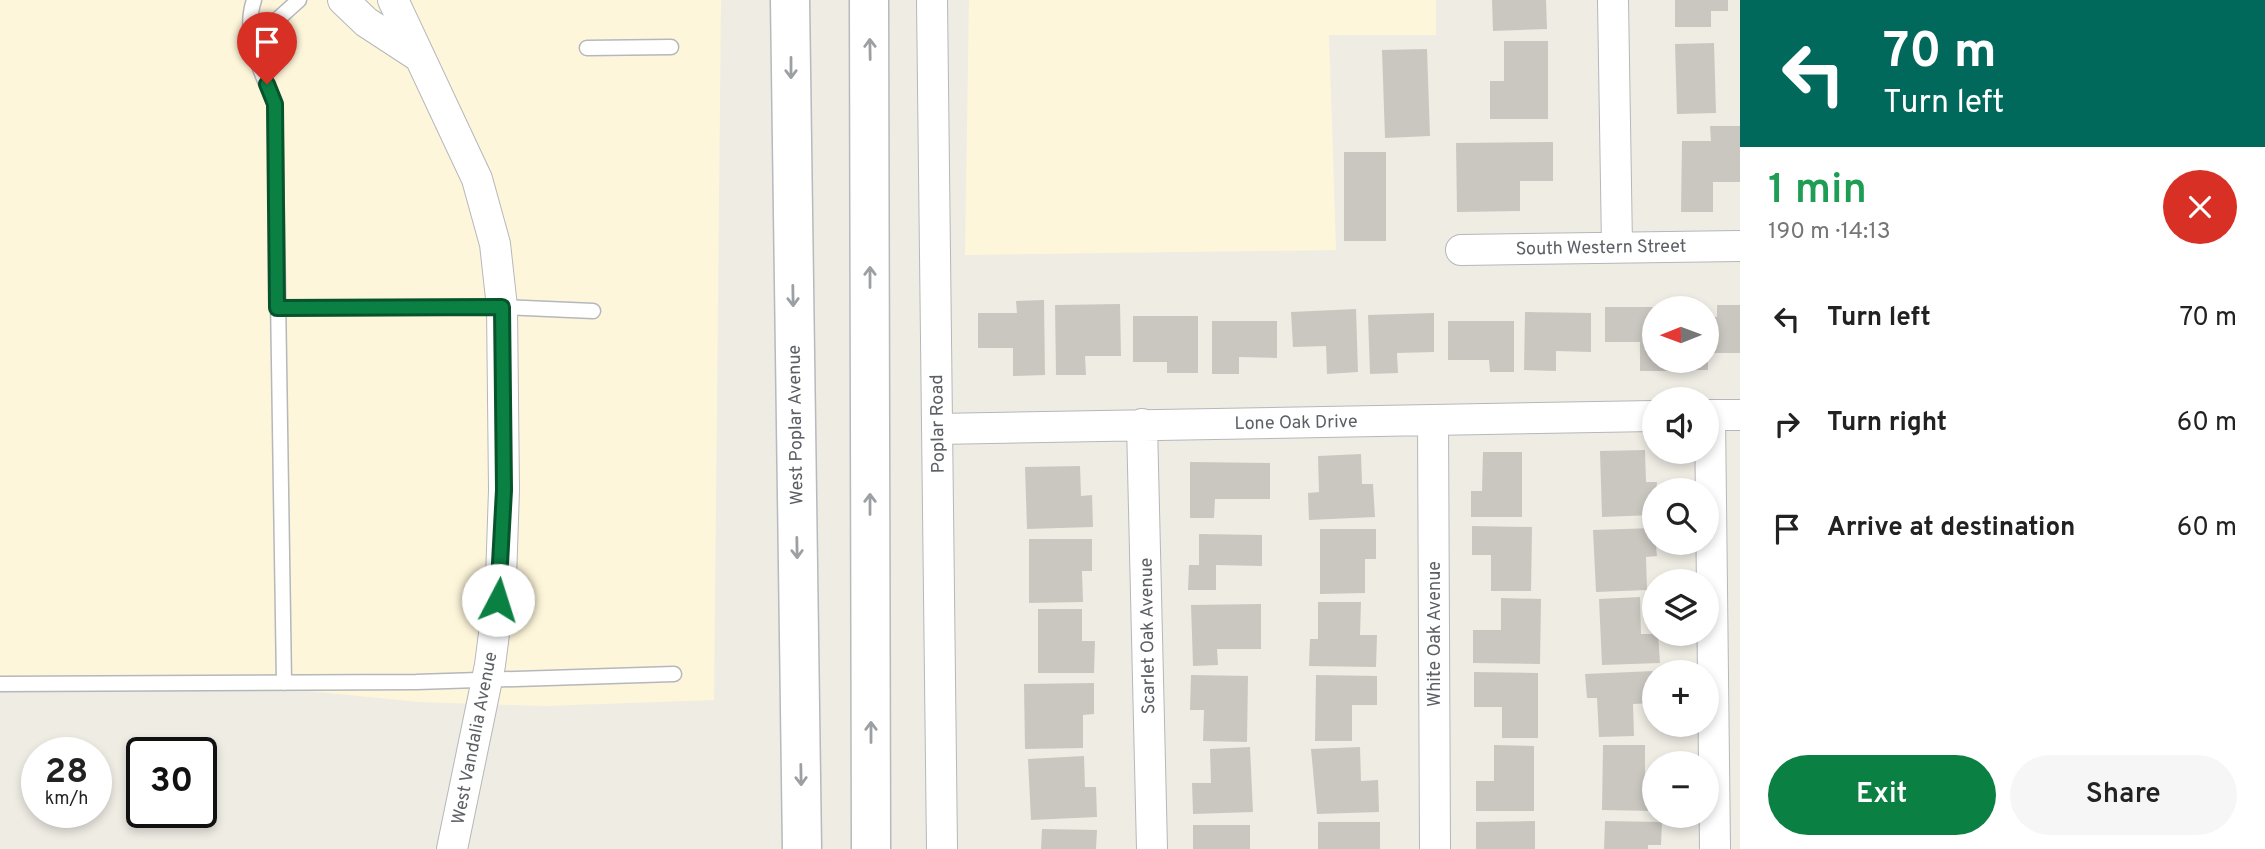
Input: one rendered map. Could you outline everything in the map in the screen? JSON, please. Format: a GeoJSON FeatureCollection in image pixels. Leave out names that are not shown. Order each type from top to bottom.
{"type":"FeatureCollection","features":[{"type":"Feature","properties":{"kind":"main road","name":"West Poplar Avenue"},"geometry":{"type":"LineString","coordinates":[[790,0],[802,849]]}},
{"type":"Feature","properties":{"kind":"main road"},"geometry":{"type":"LineString","coordinates":[[869,0],[871,849]]}},
{"type":"Feature","properties":{"kind":"street"},"geometry":{"type":"LineString","coordinates":[[343,0],[366,22],[418,56]]}},
{"type":"Feature","properties":{"kind":"street","name":"West Vandalia Avenue"},"geometry":{"type":"LineString","coordinates":[[393,0],[477,179],[495,244],[502,307],[504,490],[501,579],[487,680],[452,849]]}},
{"type":"Feature","properties":{"kind":"street","name":"Poplar Road"},"geometry":{"type":"LineString","coordinates":[[932,0],[942,849]]}},
{"type":"Feature","properties":{"kind":"street"},"geometry":{"type":"LineString","coordinates":[[1613,0],[1617,246]]}},
{"type":"Feature","properties":{"kind":"street","name":"South Western Street"},"geometry":{"type":"LineString","coordinates":[[1461,250],[1740,246]]}},
{"type":"Feature","properties":{"kind":"street"},"geometry":{"type":"LineString","coordinates":[[1719,415],[1740,415]]}},
{"type":"Feature","properties":{"kind":"street","name":"Lone Oak Drive"},"geometry":{"type":"LineString","coordinates":[[937,429],[1642,416]]}},
{"type":"Feature","properties":{"kind":"street","name":"White Oak Avenue"},"geometry":{"type":"LineString","coordinates":[[1433,420],[1436,849]]}},
{"type":"Feature","properties":{"kind":"street","name":"Scarlet Oak Avenue"},"geometry":{"type":"LineString","coordinates":[[1142,424],[1152,849]]}},
{"type":"Feature","properties":{"kind":"street"},"geometry":{"type":"LineString","coordinates":[[1709,464],[1715,849]]}},
{"type":"Feature","properties":{"kind":"lane"},"geometry":{"type":"LineString","coordinates":[[254,0],[250,14],[250,34],[275,104],[284,683]]}},
{"type":"Feature","properties":{"kind":"lane"},"geometry":{"type":"LineString","coordinates":[[250,34],[269,27],[299,0]]}},
{"type":"Feature","properties":{"kind":"lane"},"geometry":{"type":"LineString","coordinates":[[587,48],[671,47]]}},
{"type":"Feature","properties":{"kind":"lane"},"geometry":{"type":"LineString","coordinates":[[277,308],[502,307],[593,311]]}},
{"type":"Feature","properties":{"kind":"lane"},"geometry":{"type":"LineString","coordinates":[[0,684],[487,680],[674,674]]}},
{"type":"Feature","properties":{"kind":"shaded area"},"geometry":{"type":"Polygon","coordinates":[[[0,0],[721,0],[714,700],[545,706],[420,702],[205,681],[0,689],[0,0]]]}},
{"type":"Feature","properties":{"kind":"shaded area"},"geometry":{"type":"Polygon","coordinates":[[[969,0],[1436,0],[1436,35],[1329,35],[1336,250],[965,255],[969,0]]]}},
{"type":"Feature","properties":{"kind":"building"},"geometry":{"type":"Polygon","coordinates":[[[1492,0],[1546,0],[1547,29],[1493,31],[1492,0]]]}},
{"type":"Feature","properties":{"kind":"building"},"geometry":{"type":"Polygon","coordinates":[[[1675,0],[1728,0],[1728,11],[1711,11],[1711,27],[1675,27],[1675,0]]]}},
{"type":"Feature","properties":{"kind":"building"},"geometry":{"type":"Polygon","coordinates":[[[1504,41],[1548,41],[1548,119],[1490,119],[1490,81],[1504,81],[1504,41]]]}},
{"type":"Feature","properties":{"kind":"building"},"geometry":{"type":"Polygon","coordinates":[[[1714,43],[1716,113],[1677,114],[1675,44],[1714,43]]]}},
{"type":"Feature","properties":{"kind":"building"},"geometry":{"type":"Polygon","coordinates":[[[1427,49],[1430,136],[1385,138],[1382,50],[1427,49]]]}},
{"type":"Feature","properties":{"kind":"building"},"geometry":{"type":"Polygon","coordinates":[[[1710,126],[1740,126],[1740,182],[1713,182],[1713,212],[1681,212],[1682,141],[1711,141],[1710,126]]]}},
{"type":"Feature","properties":{"kind":"building"},"geometry":{"type":"Polygon","coordinates":[[[1553,142],[1553,181],[1520,181],[1520,211],[1457,212],[1456,143],[1553,142]]]}},
{"type":"Feature","properties":{"kind":"building"},"geometry":{"type":"Polygon","coordinates":[[[1344,152],[1386,152],[1386,241],[1344,241],[1344,152]]]}},
{"type":"Feature","properties":{"kind":"building"},"geometry":{"type":"Polygon","coordinates":[[[1044,300],[1045,375],[1013,376],[1013,348],[978,348],[978,313],[1017,313],[1016,301],[1044,300]]]}},
{"type":"Feature","properties":{"kind":"building"},"geometry":{"type":"Polygon","coordinates":[[[1120,304],[1121,356],[1085,356],[1086,375],[1056,375],[1055,305],[1120,304]]]}},
{"type":"Feature","properties":{"kind":"building"},"geometry":{"type":"Polygon","coordinates":[[[1719,305],[1740,305],[1740,353],[1719,353],[1719,305]]]}},
{"type":"Feature","properties":{"kind":"building"},"geometry":{"type":"Polygon","coordinates":[[[1605,307],[1642,307],[1642,371],[1640,342],[1605,342],[1605,307]]]}},
{"type":"Feature","properties":{"kind":"building"},"geometry":{"type":"Polygon","coordinates":[[[1356,309],[1358,372],[1327,374],[1326,346],[1293,347],[1291,312],[1356,309]]]}},
{"type":"Feature","properties":{"kind":"building"},"geometry":{"type":"Polygon","coordinates":[[[1525,312],[1591,313],[1591,352],[1556,351],[1556,371],[1524,370],[1525,312]]]}},
{"type":"Feature","properties":{"kind":"building"},"geometry":{"type":"Polygon","coordinates":[[[1434,313],[1434,352],[1397,353],[1398,373],[1370,374],[1368,315],[1434,313]]]}},
{"type":"Feature","properties":{"kind":"building"},"geometry":{"type":"Polygon","coordinates":[[[1133,316],[1198,316],[1198,373],[1167,373],[1167,362],[1133,362],[1133,316]]]}},
{"type":"Feature","properties":{"kind":"building"},"geometry":{"type":"Polygon","coordinates":[[[1212,321],[1277,321],[1277,358],[1239,357],[1239,374],[1212,374],[1212,321]]]}},
{"type":"Feature","properties":{"kind":"building"},"geometry":{"type":"Polygon","coordinates":[[[1448,321],[1514,321],[1514,372],[1490,372],[1489,360],[1448,360],[1448,321]]]}},
{"type":"Feature","properties":{"kind":"building"},"geometry":{"type":"Polygon","coordinates":[[[1642,450],[1646,478],[1642,478],[1642,515],[1602,517],[1600,451],[1642,450]]]}},
{"type":"Feature","properties":{"kind":"building"},"geometry":{"type":"Polygon","coordinates":[[[1483,452],[1522,452],[1522,517],[1471,517],[1471,491],[1482,491],[1483,452]]]}},
{"type":"Feature","properties":{"kind":"building"},"geometry":{"type":"Polygon","coordinates":[[[1361,454],[1362,484],[1373,484],[1375,517],[1309,520],[1308,493],[1319,492],[1318,456],[1361,454]]]}},
{"type":"Feature","properties":{"kind":"building"},"geometry":{"type":"Polygon","coordinates":[[[1190,462],[1270,463],[1270,499],[1215,499],[1214,518],[1190,518],[1190,462]]]}},
{"type":"Feature","properties":{"kind":"building"},"geometry":{"type":"Polygon","coordinates":[[[1080,466],[1081,496],[1092,495],[1093,527],[1027,529],[1025,467],[1080,466]]]}},
{"type":"Feature","properties":{"kind":"building"},"geometry":{"type":"Polygon","coordinates":[[[1472,526],[1532,527],[1531,591],[1491,591],[1491,555],[1472,555],[1472,526]]]}},
{"type":"Feature","properties":{"kind":"building"},"geometry":{"type":"Polygon","coordinates":[[[1642,528],[1642,555],[1657,556],[1646,557],[1646,569],[1642,569],[1642,590],[1596,592],[1593,530],[1642,528]]]}},
{"type":"Feature","properties":{"kind":"building"},"geometry":{"type":"Polygon","coordinates":[[[1320,529],[1376,529],[1376,559],[1365,559],[1365,593],[1320,594],[1320,529]]]}},
{"type":"Feature","properties":{"kind":"building"},"geometry":{"type":"Polygon","coordinates":[[[1199,534],[1262,535],[1262,566],[1216,565],[1216,590],[1188,590],[1189,565],[1199,565],[1199,534]]]}},
{"type":"Feature","properties":{"kind":"building"},"geometry":{"type":"Polygon","coordinates":[[[1029,539],[1092,539],[1092,571],[1082,571],[1083,602],[1029,603],[1029,539]]]}},
{"type":"Feature","properties":{"kind":"building"},"geometry":{"type":"Polygon","coordinates":[[[1640,597],[1642,646],[1659,646],[1660,660],[1602,665],[1599,599],[1640,597]]]}},
{"type":"Feature","properties":{"kind":"building"},"geometry":{"type":"Polygon","coordinates":[[[1501,598],[1541,599],[1540,664],[1473,663],[1473,630],[1501,630],[1501,598]]]}},
{"type":"Feature","properties":{"kind":"building"},"geometry":{"type":"Polygon","coordinates":[[[1318,602],[1361,602],[1360,635],[1377,635],[1376,667],[1309,666],[1310,639],[1318,639],[1318,602]]]}},
{"type":"Feature","properties":{"kind":"building"},"geometry":{"type":"Polygon","coordinates":[[[1261,604],[1261,649],[1217,649],[1218,665],[1193,666],[1191,605],[1261,604]]]}},
{"type":"Feature","properties":{"kind":"building"},"geometry":{"type":"Polygon","coordinates":[[[1038,609],[1082,609],[1082,641],[1095,641],[1094,673],[1038,673],[1038,609]]]}},
{"type":"Feature","properties":{"kind":"building"},"geometry":{"type":"Polygon","coordinates":[[[1474,672],[1538,673],[1538,738],[1502,738],[1502,707],[1474,707],[1474,672]]]}},
{"type":"Feature","properties":{"kind":"building"},"geometry":{"type":"Polygon","coordinates":[[[1642,672],[1642,704],[1633,704],[1634,736],[1599,737],[1597,698],[1587,698],[1585,674],[1642,672]]]}},
{"type":"Feature","properties":{"kind":"building"},"geometry":{"type":"Polygon","coordinates":[[[1191,675],[1248,676],[1247,742],[1203,741],[1204,710],[1190,710],[1191,675]]]}},
{"type":"Feature","properties":{"kind":"building"},"geometry":{"type":"Polygon","coordinates":[[[1316,675],[1377,676],[1377,705],[1352,705],[1352,741],[1315,741],[1316,675]]]}},
{"type":"Feature","properties":{"kind":"building"},"geometry":{"type":"Polygon","coordinates":[[[1094,683],[1094,714],[1083,715],[1083,748],[1025,749],[1024,684],[1094,683]]]}},
{"type":"Feature","properties":{"kind":"building"},"geometry":{"type":"Polygon","coordinates":[[[1494,745],[1534,746],[1534,811],[1476,811],[1476,781],[1494,781],[1494,745]]]}},
{"type":"Feature","properties":{"kind":"building"},"geometry":{"type":"Polygon","coordinates":[[[1603,745],[1645,745],[1645,751],[1642,751],[1642,811],[1602,810],[1603,745]]]}},
{"type":"Feature","properties":{"kind":"building"},"geometry":{"type":"Polygon","coordinates":[[[1250,747],[1253,812],[1193,814],[1192,783],[1211,783],[1210,749],[1250,747]]]}},
{"type":"Feature","properties":{"kind":"building"},"geometry":{"type":"Polygon","coordinates":[[[1360,747],[1361,781],[1378,780],[1379,812],[1317,814],[1311,749],[1360,747]]]}},
{"type":"Feature","properties":{"kind":"building"},"geometry":{"type":"Polygon","coordinates":[[[1084,756],[1085,787],[1096,787],[1097,817],[1031,820],[1028,759],[1084,756]]]}},
{"type":"Feature","properties":{"kind":"building"},"geometry":{"type":"Polygon","coordinates":[[[1535,821],[1535,849],[1476,849],[1476,822],[1535,821]]]}},
{"type":"Feature","properties":{"kind":"building"},"geometry":{"type":"Polygon","coordinates":[[[1605,821],[1642,822],[1642,828],[1662,828],[1661,845],[1648,845],[1648,849],[1604,849],[1605,821]]]}},
{"type":"Feature","properties":{"kind":"building"},"geometry":{"type":"Polygon","coordinates":[[[1318,822],[1380,822],[1380,849],[1318,849],[1318,822]]]}},
{"type":"Feature","properties":{"kind":"building"},"geometry":{"type":"Polygon","coordinates":[[[1193,825],[1250,825],[1250,849],[1193,849],[1193,825]]]}},
{"type":"Feature","properties":{"kind":"building"},"geometry":{"type":"Polygon","coordinates":[[[1042,829],[1097,830],[1096,849],[1041,849],[1042,829]]]}},
{"type":"Feature","properties":{"kind":"route"},"geometry":{"type":"LineString","coordinates":[[267,84],[275,104],[277,308],[502,307],[504,490],[498,600]]}}]}
